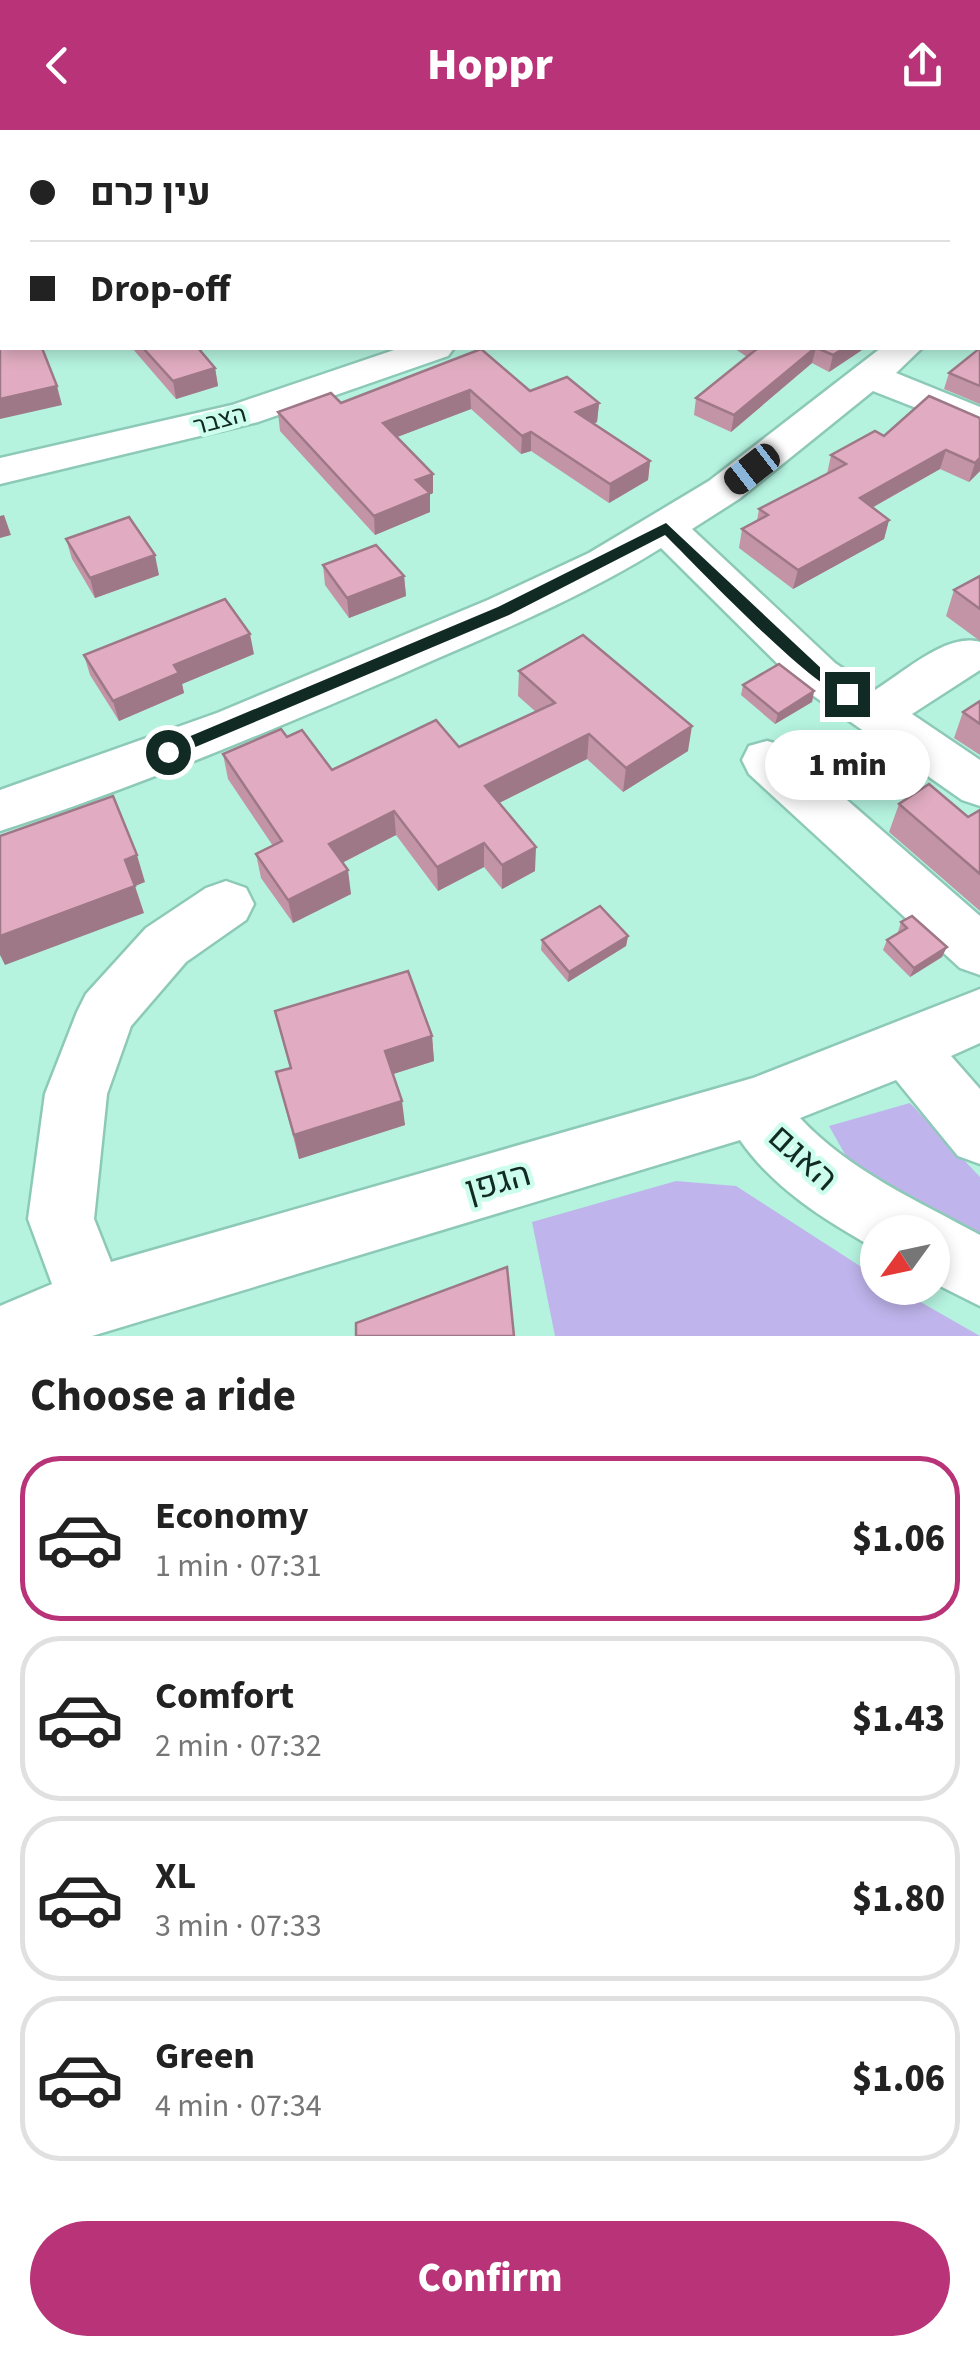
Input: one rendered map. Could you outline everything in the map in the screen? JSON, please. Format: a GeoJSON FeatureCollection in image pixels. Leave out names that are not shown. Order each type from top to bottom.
{"type":"FeatureCollection","features":[{"type":"Feature","properties":{"kind":"street"},"geometry":{"type":"LineString","coordinates":[[0,200],[0,217]]}},
{"type":"Feature","properties":{"kind":"street","name":"הצבר"},"geometry":{"type":"LineString","coordinates":[[0,471],[244,414],[361,358],[420,350]]}},
{"type":"Feature","properties":{"kind":"street"},"geometry":{"type":"LineString","coordinates":[[0,811],[116,772],[333,686],[555,587],[666,528],[724,490],[887,362],[980,421]]}},
{"type":"Feature","properties":{"kind":"street"},"geometry":{"type":"LineString","coordinates":[[666,528],[818,675],[980,786]]}},
{"type":"Feature","properties":{"kind":"street"},"geometry":{"type":"LineString","coordinates":[[876,713],[968,656]]}},
{"type":"Feature","properties":{"kind":"street"},"geometry":{"type":"LineString","coordinates":[[767,760],[980,951]]}},
{"type":"Feature","properties":{"kind":"street"},"geometry":{"type":"LineString","coordinates":[[93,1300],[61,1219],[76,1094],[107,1012],[166,944],[226,904]]}},
{"type":"Feature","properties":{"kind":"street","name":"הגפן"},"geometry":{"type":"LineString","coordinates":[[11,1336],[93,1300],[753,1108],[980,1015]]}},
{"type":"Feature","properties":{"kind":"street"},"geometry":{"type":"LineString","coordinates":[[906,1048],[980,1135]]}},
{"type":"Feature","properties":{"kind":"street","name":"האגם"},"geometry":{"type":"LineString","coordinates":[[753,1108],[784,1149],[804,1167],[879,1215]]}},
{"type":"Feature","properties":{"kind":"street"},"geometry":{"type":"LineString","coordinates":[[950,1256],[980,1272]]}},
{"type":"Feature","properties":{"kind":"shaded area"},"geometry":{"type":"Polygon","coordinates":[[[910,1103],[980,1177],[980,1244],[950,1227],[950,1215],[930,1215],[864,1177],[847,1158],[829,1126],[910,1103]]]}},
{"type":"Feature","properties":{"kind":"shaded area"},"geometry":{"type":"Polygon","coordinates":[[[676,1181],[736,1186],[860,1266],[860,1305],[926,1305],[980,1336],[555,1336],[532,1222],[676,1181]]]}},
{"type":"Feature","properties":{"kind":"building"},"geometry":{"type":"Polygon","coordinates":[[[0,350],[43,350],[57,386],[0,399],[0,350]]]}},
{"type":"Feature","properties":{"kind":"building"},"geometry":{"type":"Polygon","coordinates":[[[145,350],[200,350],[215,368],[173,381],[145,350]]]}},
{"type":"Feature","properties":{"kind":"building"},"geometry":{"type":"Polygon","coordinates":[[[482,350],[530,391],[567,377],[599,403],[576,412],[650,461],[610,484],[531,432],[522,436],[470,390],[383,423],[433,474],[416,480],[430,493],[374,516],[278,412],[331,393],[341,403],[482,350]]]}},
{"type":"Feature","properties":{"kind":"building"},"geometry":{"type":"Polygon","coordinates":[[[756,350],[813,350],[734,415],[696,398],[756,350]]]}},
{"type":"Feature","properties":{"kind":"building"},"geometry":{"type":"Polygon","coordinates":[[[978,350],[980,350],[980,386],[949,373],[978,350]]]}},
{"type":"Feature","properties":{"kind":"building"},"geometry":{"type":"Polygon","coordinates":[[[929,396],[980,418],[980,458],[975,463],[946,450],[860,498],[889,520],[798,570],[742,529],[768,515],[759,509],[846,464],[831,455],[875,431],[884,436],[929,396]]]}},
{"type":"Feature","properties":{"kind":"building"},"geometry":{"type":"Polygon","coordinates":[[[129,517],[155,555],[90,578],[66,539],[129,517]]]}},
{"type":"Feature","properties":{"kind":"building"},"geometry":{"type":"Polygon","coordinates":[[[376,545],[404,576],[347,598],[323,565],[376,545]]]}},
{"type":"Feature","properties":{"kind":"building"},"geometry":{"type":"Polygon","coordinates":[[[980,576],[980,609],[954,590],[980,576]]]}},
{"type":"Feature","properties":{"kind":"building"},"geometry":{"type":"Polygon","coordinates":[[[225,599],[250,634],[174,665],[179,673],[113,701],[84,655],[225,599]]]}},
{"type":"Feature","properties":{"kind":"building"},"geometry":{"type":"Polygon","coordinates":[[[583,635],[692,726],[626,768],[589,734],[485,786],[536,847],[502,865],[484,843],[437,867],[394,811],[329,844],[348,870],[288,900],[256,854],[282,841],[223,754],[281,729],[287,737],[302,730],[332,770],[436,720],[459,747],[555,703],[519,671],[583,635]]]}},
{"type":"Feature","properties":{"kind":"building"},"geometry":{"type":"Polygon","coordinates":[[[779,664],[814,691],[778,714],[743,685],[779,664]]]}},
{"type":"Feature","properties":{"kind":"building"},"geometry":{"type":"Polygon","coordinates":[[[980,701],[980,724],[963,712],[980,701]]]}},
{"type":"Feature","properties":{"kind":"building"},"geometry":{"type":"Polygon","coordinates":[[[929,784],[968,817],[980,810],[980,874],[899,804],[929,784]]]}},
{"type":"Feature","properties":{"kind":"building"},"geometry":{"type":"Polygon","coordinates":[[[113,796],[137,855],[125,860],[135,886],[0,936],[0,836],[113,796]]]}},
{"type":"Feature","properties":{"kind":"building"},"geometry":{"type":"Polygon","coordinates":[[[600,906],[628,936],[569,972],[542,940],[600,906]]]}},
{"type":"Feature","properties":{"kind":"building"},"geometry":{"type":"Polygon","coordinates":[[[912,916],[947,947],[914,968],[887,940],[907,928],[901,922],[912,916]]]}},
{"type":"Feature","properties":{"kind":"building"},"geometry":{"type":"Polygon","coordinates":[[[408,971],[432,1036],[385,1051],[402,1101],[294,1135],[276,1072],[291,1068],[275,1011],[408,971]]]}},
{"type":"Feature","properties":{"kind":"building"},"geometry":{"type":"Polygon","coordinates":[[[507,1267],[514,1336],[356,1336],[356,1323],[507,1267]]]}},
{"type":"Feature","properties":{"kind":"route"},"geometry":{"type":"LineString","coordinates":[[168,752],[504,611],[605,563],[666,528],[818,675],[847,694]]}}]}
